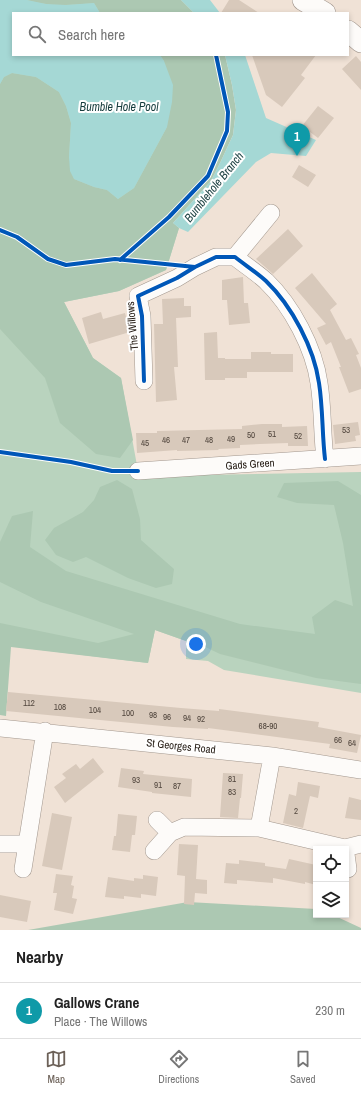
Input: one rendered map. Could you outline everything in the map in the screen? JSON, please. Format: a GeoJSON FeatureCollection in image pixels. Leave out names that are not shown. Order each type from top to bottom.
{"type":"FeatureCollection","features":[{"type":"Feature","properties":{"kind":"street"},"geometry":{"type":"LineString","coordinates":[[303,0],[323,12]]}},
{"type":"Feature","properties":{"kind":"street"},"geometry":{"type":"LineString","coordinates":[[349,32],[361,42]]}},
{"type":"Feature","properties":{"kind":"street"},"geometry":{"type":"LineString","coordinates":[[271,213],[235,257],[267,282],[285,304],[303,332],[314,360],[319,382],[324,459]]}},
{"type":"Feature","properties":{"kind":"street","name":"The Willows"},"geometry":{"type":"LineString","coordinates":[[144,381],[142,316],[138,296],[177,278],[216,257],[235,257]]}},
{"type":"Feature","properties":{"kind":"street","name":"Gads Green"},"geometry":{"type":"LineString","coordinates":[[138,471],[361,456]]}},
{"type":"Feature","properties":{"kind":"street","name":"St Georges Road"},"geometry":{"type":"LineString","coordinates":[[0,728],[272,756],[361,770]]}},
{"type":"Feature","properties":{"kind":"street"},"geometry":{"type":"LineString","coordinates":[[24,869],[45,732]]}},
{"type":"Feature","properties":{"kind":"street"},"geometry":{"type":"LineString","coordinates":[[259,828],[272,756]]}},
{"type":"Feature","properties":{"kind":"street"},"geometry":{"type":"LineString","coordinates":[[157,820],[170,834]]}},
{"type":"Feature","properties":{"kind":"street"},"geometry":{"type":"LineString","coordinates":[[154,851],[170,834],[184,827],[259,828],[324,846]]}},
{"type":"Feature","properties":{"kind":"street"},"geometry":{"type":"LineString","coordinates":[[0,844],[27,844]]}},
{"type":"Feature","properties":{"kind":"green space"},"geometry":{"type":"Polygon","coordinates":[[[0,0],[181,0],[193,12],[12,12],[12,56],[225,56],[173,223],[179,228],[166,270],[119,291],[64,302],[93,358],[121,378],[138,471],[143,476],[361,472],[361,693],[224,670],[208,661],[186,659],[186,641],[155,630],[148,663],[0,645],[0,0]]]}},
{"type":"Feature","properties":{"kind":"green space"},"geometry":{"type":"Polygon","coordinates":[[[27,0],[181,0],[193,12],[99,12],[94,3],[52,5],[27,0]]]}},
{"type":"Feature","properties":{"kind":"green space"},"geometry":{"type":"Polygon","coordinates":[[[161,56],[225,56],[236,110],[233,135],[211,181],[173,223],[179,228],[166,270],[119,291],[64,302],[93,358],[121,378],[133,440],[120,458],[96,454],[60,423],[45,378],[0,329],[0,84],[4,77],[12,73],[36,77],[59,92],[66,106],[71,123],[69,157],[74,179],[94,187],[107,190],[118,199],[134,188],[167,127],[164,61],[161,56]]]}},
{"type":"Feature","properties":{"kind":"green space"},"geometry":{"type":"Polygon","coordinates":[[[117,480],[132,489],[140,519],[141,540],[174,569],[172,584],[156,588],[128,578],[86,557],[73,562],[56,555],[45,540],[54,528],[83,512],[94,500],[100,487],[117,480]]]}},
{"type":"Feature","properties":{"kind":"green space"},"geometry":{"type":"Polygon","coordinates":[[[338,481],[361,495],[361,684],[316,678],[220,654],[197,643],[186,641],[155,630],[148,663],[11,647],[6,716],[0,715],[0,623],[98,643],[134,634],[41,602],[0,582],[0,542],[12,516],[33,511],[30,547],[66,571],[240,624],[315,634],[312,617],[335,600],[353,606],[343,543],[334,505],[297,503],[277,497],[284,483],[338,481]]]}},
{"type":"Feature","properties":{"kind":"green space"},"geometry":{"type":"Polygon","coordinates":[[[188,902],[313,909],[313,918],[339,918],[361,928],[361,930],[28,930],[188,902]]]}},
{"type":"Feature","properties":{"kind":"water","name":"Bumble Hole Pool"},"geometry":{"type":"Polygon","coordinates":[[[0,0],[27,0],[46,4],[66,5],[94,3],[99,12],[12,12],[12,56],[161,56],[173,85],[172,102],[167,127],[134,188],[118,199],[107,190],[94,187],[74,179],[70,171],[69,157],[71,123],[66,106],[59,92],[36,77],[12,73],[4,77],[0,84],[0,0]]]}},
{"type":"Feature","properties":{"kind":"water"},"geometry":{"type":"Polygon","coordinates":[[[181,0],[210,0],[219,12],[193,12],[181,0]]]}},
{"type":"Feature","properties":{"kind":"water","name":"Bumblehole Branch"},"geometry":{"type":"Polygon","coordinates":[[[225,56],[245,56],[266,118],[316,140],[306,156],[271,153],[256,162],[188,232],[179,228],[173,223],[211,181],[233,135],[236,110],[225,56]]]}},
{"type":"Feature","properties":{"kind":"building"},"geometry":{"type":"Polygon","coordinates":[[[229,0],[239,0],[257,12],[222,12],[229,0]]]}},
{"type":"Feature","properties":{"kind":"building"},"geometry":{"type":"Polygon","coordinates":[[[252,56],[315,56],[301,75],[305,78],[282,107],[266,95],[252,56]]]}},
{"type":"Feature","properties":{"kind":"building"},"geometry":{"type":"Polygon","coordinates":[[[356,56],[361,62],[361,90],[342,69],[356,56]]]}},
{"type":"Feature","properties":{"kind":"building"},"geometry":{"type":"Polygon","coordinates":[[[318,106],[334,118],[318,138],[302,126],[318,106]]]}},
{"type":"Feature","properties":{"kind":"building"},"geometry":{"type":"Polygon","coordinates":[[[299,165],[316,175],[308,187],[292,177],[299,165]]]}},
{"type":"Feature","properties":{"kind":"building"},"geometry":{"type":"Polygon","coordinates":[[[288,229],[303,246],[273,274],[256,259],[288,229]]]}},
{"type":"Feature","properties":{"kind":"building"},"geometry":{"type":"Polygon","coordinates":[[[312,273],[337,304],[330,310],[346,340],[351,338],[359,354],[356,355],[361,368],[361,389],[349,393],[331,342],[326,345],[317,328],[326,324],[295,288],[312,273]]]}},
{"type":"Feature","properties":{"kind":"building"},"geometry":{"type":"Polygon","coordinates":[[[243,277],[244,303],[248,303],[250,323],[229,325],[227,300],[222,300],[222,280],[243,277]]]}},
{"type":"Feature","properties":{"kind":"building"},"geometry":{"type":"Polygon","coordinates":[[[184,298],[184,306],[191,306],[191,317],[176,318],[178,367],[174,367],[177,400],[156,402],[154,324],[163,324],[162,299],[184,298]]]}},
{"type":"Feature","properties":{"kind":"building"},"geometry":{"type":"Polygon","coordinates":[[[101,312],[103,319],[125,313],[130,332],[89,344],[82,318],[101,312]]]}},
{"type":"Feature","properties":{"kind":"building"},"geometry":{"type":"Polygon","coordinates":[[[217,332],[218,358],[251,359],[251,352],[293,354],[293,372],[247,372],[247,378],[205,380],[204,333],[217,332]]]}},
{"type":"Feature","properties":{"kind":"building"},"geometry":{"type":"Polygon","coordinates":[[[358,422],[360,435],[355,436],[356,441],[335,444],[333,425],[358,422]]]}},
{"type":"Feature","properties":{"kind":"building"},"geometry":{"type":"Polygon","coordinates":[[[282,424],[282,427],[307,426],[308,446],[288,446],[288,443],[260,444],[240,445],[240,448],[218,449],[219,450],[177,450],[137,453],[136,433],[157,433],[157,431],[242,429],[242,426],[282,424]]]}},
{"type":"Feature","properties":{"kind":"building"},"geometry":{"type":"Polygon","coordinates":[[[8,692],[181,708],[219,711],[219,709],[319,722],[318,727],[361,735],[357,753],[329,748],[330,744],[208,728],[173,727],[6,711],[8,692]]]}},
{"type":"Feature","properties":{"kind":"building"},"geometry":{"type":"Polygon","coordinates":[[[93,758],[104,772],[65,803],[54,787],[66,778],[62,774],[76,764],[80,769],[93,758]]]}},
{"type":"Feature","properties":{"kind":"building"},"geometry":{"type":"Polygon","coordinates":[[[121,768],[144,771],[143,774],[192,779],[191,797],[152,793],[118,787],[121,768]]]}},
{"type":"Feature","properties":{"kind":"building"},"geometry":{"type":"Polygon","coordinates":[[[223,773],[243,774],[238,818],[220,817],[223,773]]]}},
{"type":"Feature","properties":{"kind":"building"},"geometry":{"type":"Polygon","coordinates":[[[298,782],[320,786],[318,798],[310,796],[303,828],[283,823],[289,794],[296,796],[298,782]]]}},
{"type":"Feature","properties":{"kind":"building"},"geometry":{"type":"Polygon","coordinates":[[[349,797],[361,800],[361,820],[345,818],[349,797]]]}},
{"type":"Feature","properties":{"kind":"building"},"geometry":{"type":"Polygon","coordinates":[[[52,813],[72,817],[62,870],[42,866],[52,813]]]}},
{"type":"Feature","properties":{"kind":"building"},"geometry":{"type":"Polygon","coordinates":[[[118,814],[137,816],[135,835],[132,835],[130,852],[112,850],[114,836],[116,836],[118,814]]]}},
{"type":"Feature","properties":{"kind":"building"},"geometry":{"type":"Polygon","coordinates":[[[179,844],[198,845],[196,879],[207,880],[207,894],[195,893],[194,905],[184,904],[185,876],[177,875],[179,844]]]}},
{"type":"Feature","properties":{"kind":"building"},"geometry":{"type":"Polygon","coordinates":[[[289,859],[313,864],[313,884],[273,878],[273,883],[237,880],[237,884],[224,883],[226,863],[239,864],[239,860],[265,863],[265,866],[286,869],[289,859]]]}},
{"type":"Feature","properties":{"kind":"building"},"geometry":{"type":"Polygon","coordinates":[[[56,874],[73,876],[71,885],[74,886],[72,898],[77,899],[73,914],[54,910],[57,893],[53,893],[56,874]]]}},
{"type":"Feature","properties":{"kind":"building"},"geometry":{"type":"Polygon","coordinates":[[[143,875],[158,877],[156,896],[141,894],[141,898],[124,896],[124,899],[105,897],[108,877],[134,881],[134,878],[143,879],[143,875]]]}},
{"type":"Feature","properties":{"kind":"building"},"geometry":{"type":"Polygon","coordinates":[[[0,895],[31,901],[27,922],[0,917],[0,895]]]}},
{"type":"Feature","properties":{"kind":"cycle path"},"geometry":{"type":"LineString","coordinates":[[120,260],[169,217],[208,176],[227,131],[228,112],[216,56]]}},
{"type":"Feature","properties":{"kind":"cycle path"},"geometry":{"type":"LineString","coordinates":[[0,230],[17,237],[48,259],[66,265],[115,259],[195,267]]}},
{"type":"Feature","properties":{"kind":"cycle path"},"geometry":{"type":"LineString","coordinates":[[144,381],[142,316],[138,296],[177,278],[216,257],[235,257],[266,281],[276,291],[293,315],[307,342],[319,383],[325,459]]}},
{"type":"Feature","properties":{"kind":"cycle path"},"geometry":{"type":"LineString","coordinates":[[0,452],[71,462],[112,471],[138,471]]}},
{"type":"Feature","properties":{"kind":"place","name":"Gallows Crane"},"geometry":{"type":"Point","coordinates":[297,156]}}]}
